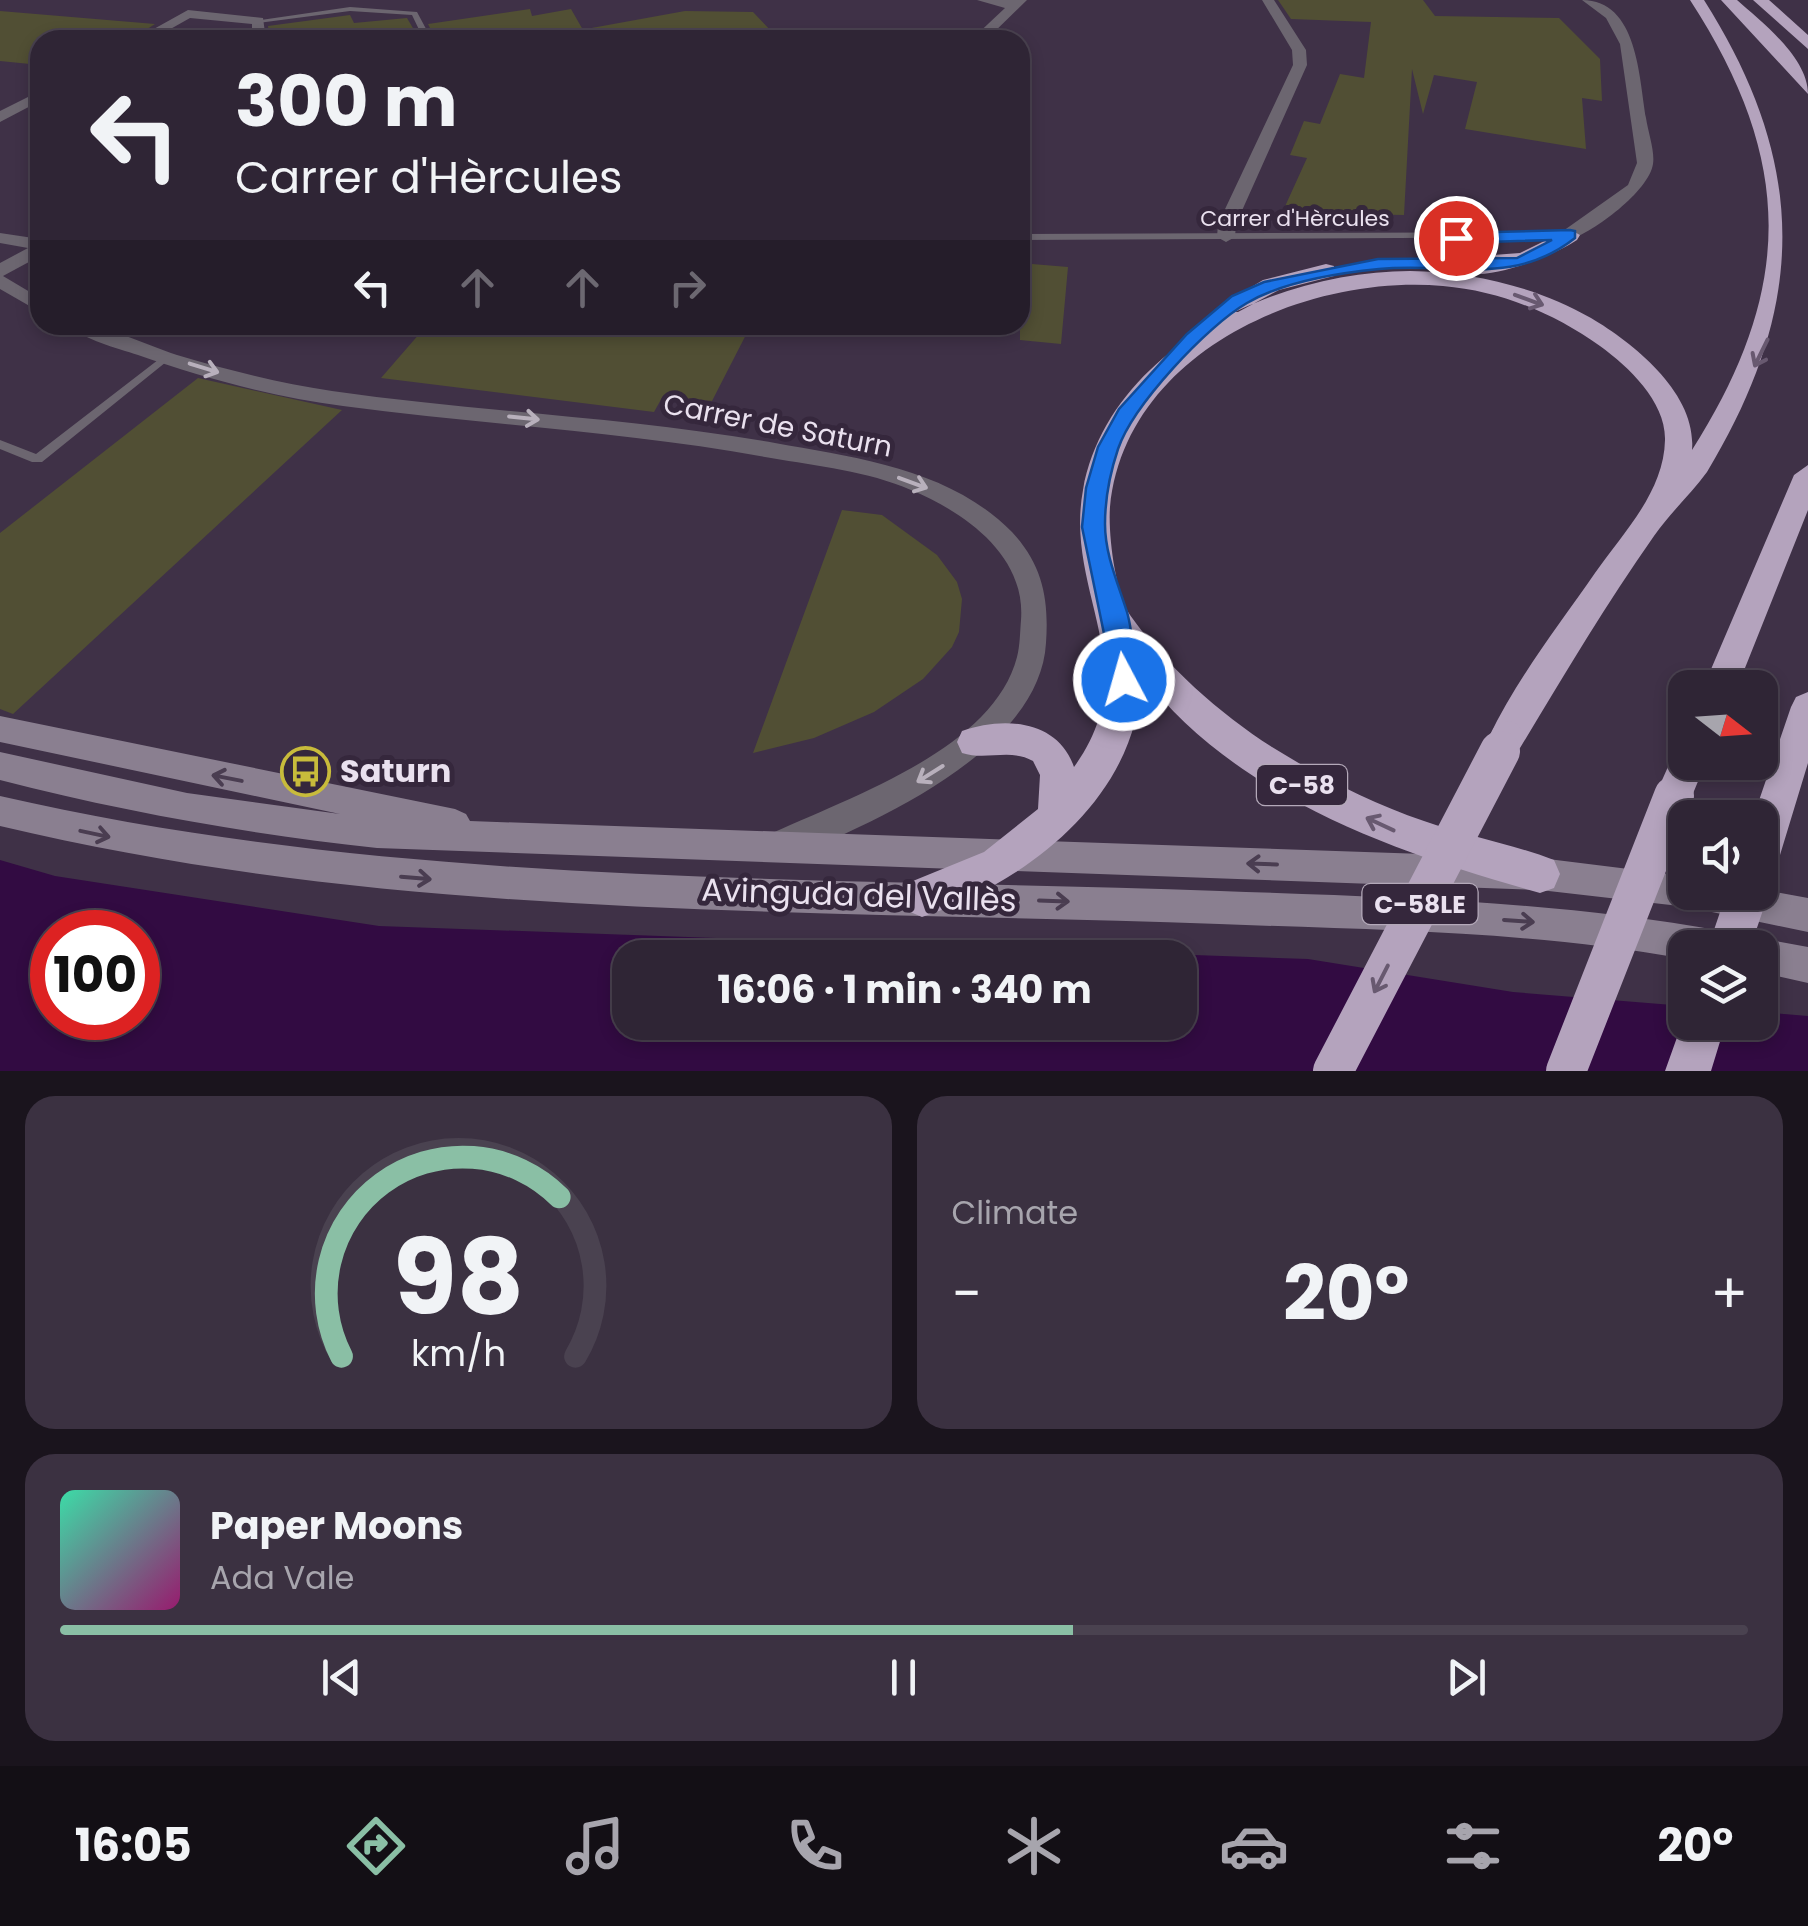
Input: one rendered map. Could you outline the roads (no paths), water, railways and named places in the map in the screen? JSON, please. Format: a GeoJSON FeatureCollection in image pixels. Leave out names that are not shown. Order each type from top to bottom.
{"type":"FeatureCollection","features":[{"type":"Feature","properties":{"kind":"highway"},"geometry":{"type":"LineString","coordinates":[[1689,0],[1755,64]]}},
{"type":"Feature","properties":{"kind":"highway"},"geometry":{"type":"LineString","coordinates":[[1697,0],[1755,64],[1789,128]]}},
{"type":"Feature","properties":{"kind":"highway"},"geometry":{"type":"LineString","coordinates":[[1728,0],[1763,32],[1808,89]]}},
{"type":"Feature","properties":{"kind":"highway"},"geometry":{"type":"LineString","coordinates":[[1762,0],[1808,25]]}},
{"type":"Feature","properties":{"kind":"highway"},"geometry":{"type":"LineString","coordinates":[[1762,0],[1808,44]]}},
{"type":"Feature","properties":{"kind":"highway","name":"C-58LE"},"geometry":{"type":"LineString","coordinates":[[1333,1071],[1507,737],[1664,500],[1696,466],[1768,340],[1797,266],[1803,207]]}},
{"type":"Feature","properties":{"kind":"highway"},"geometry":{"type":"LineString","coordinates":[[922,897],[961,886],[1017,856],[1098,766],[1123,700],[1124,659],[1116,616],[1101,572],[1094,527],[1097,488],[1108,447],[1126,414],[1174,361],[1238,300],[1270,285],[1378,264],[1518,263],[1544,254],[1570,234]]}},
{"type":"Feature","properties":{"kind":"highway"},"geometry":{"type":"LineString","coordinates":[[1174,361],[1267,310],[1342,286],[1408,278],[1492,288],[1532,300],[1589,328],[1654,383],[1679,434],[1664,500]]}},
{"type":"Feature","properties":{"kind":"highway"},"geometry":{"type":"LineString","coordinates":[[1727,670],[1808,475]]}},
{"type":"Feature","properties":{"kind":"highway","name":"C-58"},"geometry":{"type":"LineString","coordinates":[[1116,616],[1151,667],[1189,707],[1291,780],[1404,836],[1540,874]]}},
{"type":"Feature","properties":{"kind":"highway"},"geometry":{"type":"LineString","coordinates":[[1778,801],[1808,707]]}},
{"type":"Feature","properties":{"kind":"highway"},"geometry":{"type":"LineString","coordinates":[[975,742],[1007,736],[1044,746],[1058,764],[1063,787],[1055,818]]}},
{"type":"Feature","properties":{"kind":"highway"},"geometry":{"type":"LineString","coordinates":[[1566,1071],[1681,780]]}},
{"type":"Feature","properties":{"kind":"highway"},"geometry":{"type":"LineString","coordinates":[[1688,1071],[1698,1040]]}},
{"type":"Feature","properties":{"kind":"main road"},"geometry":{"type":"LineString","coordinates":[[0,729],[528,840]]}},
{"type":"Feature","properties":{"kind":"main road"},"geometry":{"type":"LineString","coordinates":[[13,769],[57,743]]}},
{"type":"Feature","properties":{"kind":"main road","name":"Avinguda del Vallès"},"geometry":{"type":"LineString","coordinates":[[13,769],[161,804],[273,823],[528,840],[1540,874],[1668,890]]}},
{"type":"Feature","properties":{"kind":"main road","name":"Avinguda del Vallès"},"geometry":{"type":"LineString","coordinates":[[0,811],[200,854],[445,880],[1466,917],[1616,929],[1668,938]]}},
{"type":"Feature","properties":{"kind":"main road","name":"Avinguda del Vallès"},"geometry":{"type":"LineString","coordinates":[[1778,909],[1808,915]]}},
{"type":"Feature","properties":{"kind":"main road"},"geometry":{"type":"LineString","coordinates":[[1778,959],[1808,966]]}},
{"type":"Feature","properties":{"kind":"street"},"geometry":{"type":"LineString","coordinates":[[983,0],[1019,3]]}},
{"type":"Feature","properties":{"kind":"street"},"geometry":{"type":"LineString","coordinates":[[1226,237],[1227,224],[1300,65],[1299,50],[1268,0]]}},
{"type":"Feature","properties":{"kind":"street"},"geometry":{"type":"LineString","coordinates":[[1570,234],[1634,188],[1645,163],[1627,44],[1612,16],[1588,0]]}},
{"type":"Feature","properties":{"kind":"street"},"geometry":{"type":"LineString","coordinates":[[989,30],[1019,3]]}},
{"type":"Feature","properties":{"kind":"street"},"geometry":{"type":"LineString","coordinates":[[159,30],[188,14],[258,20],[258,30]]}},
{"type":"Feature","properties":{"kind":"street"},"geometry":{"type":"LineString","coordinates":[[0,116],[30,100]]}},
{"type":"Feature","properties":{"kind":"street"},"geometry":{"type":"LineString","coordinates":[[0,238],[30,244]]}},
{"type":"Feature","properties":{"kind":"street"},"geometry":{"type":"LineString","coordinates":[[0,271],[30,252]]}},
{"type":"Feature","properties":{"kind":"street"},"geometry":{"type":"LineString","coordinates":[[0,281],[30,300]]}},
{"type":"Feature","properties":{"kind":"street","name":"Carrer de Saturn"},"geometry":{"type":"LineString","coordinates":[[107,335],[167,356],[310,394],[712,439],[879,471],[936,492],[1020,554],[1034,591],[1037,627],[1026,679],[975,742],[916,782],[777,847]]}},
{"type":"Feature","properties":{"kind":"lane"},"geometry":{"type":"LineString","coordinates":[[258,20],[350,9],[415,13],[423,30]]}},
{"type":"Feature","properties":{"kind":"lane","name":"Carrer d'Hèrcules"},"geometry":{"type":"LineString","coordinates":[[1030,237],[1570,234]]}},
{"type":"Feature","properties":{"kind":"lane"},"geometry":{"type":"LineString","coordinates":[[0,444],[37,459],[167,356]]}},
{"type":"Feature","properties":{"kind":"place","name":"Saturn"},"geometry":{"type":"Point","coordinates":[305,771]}}]}
